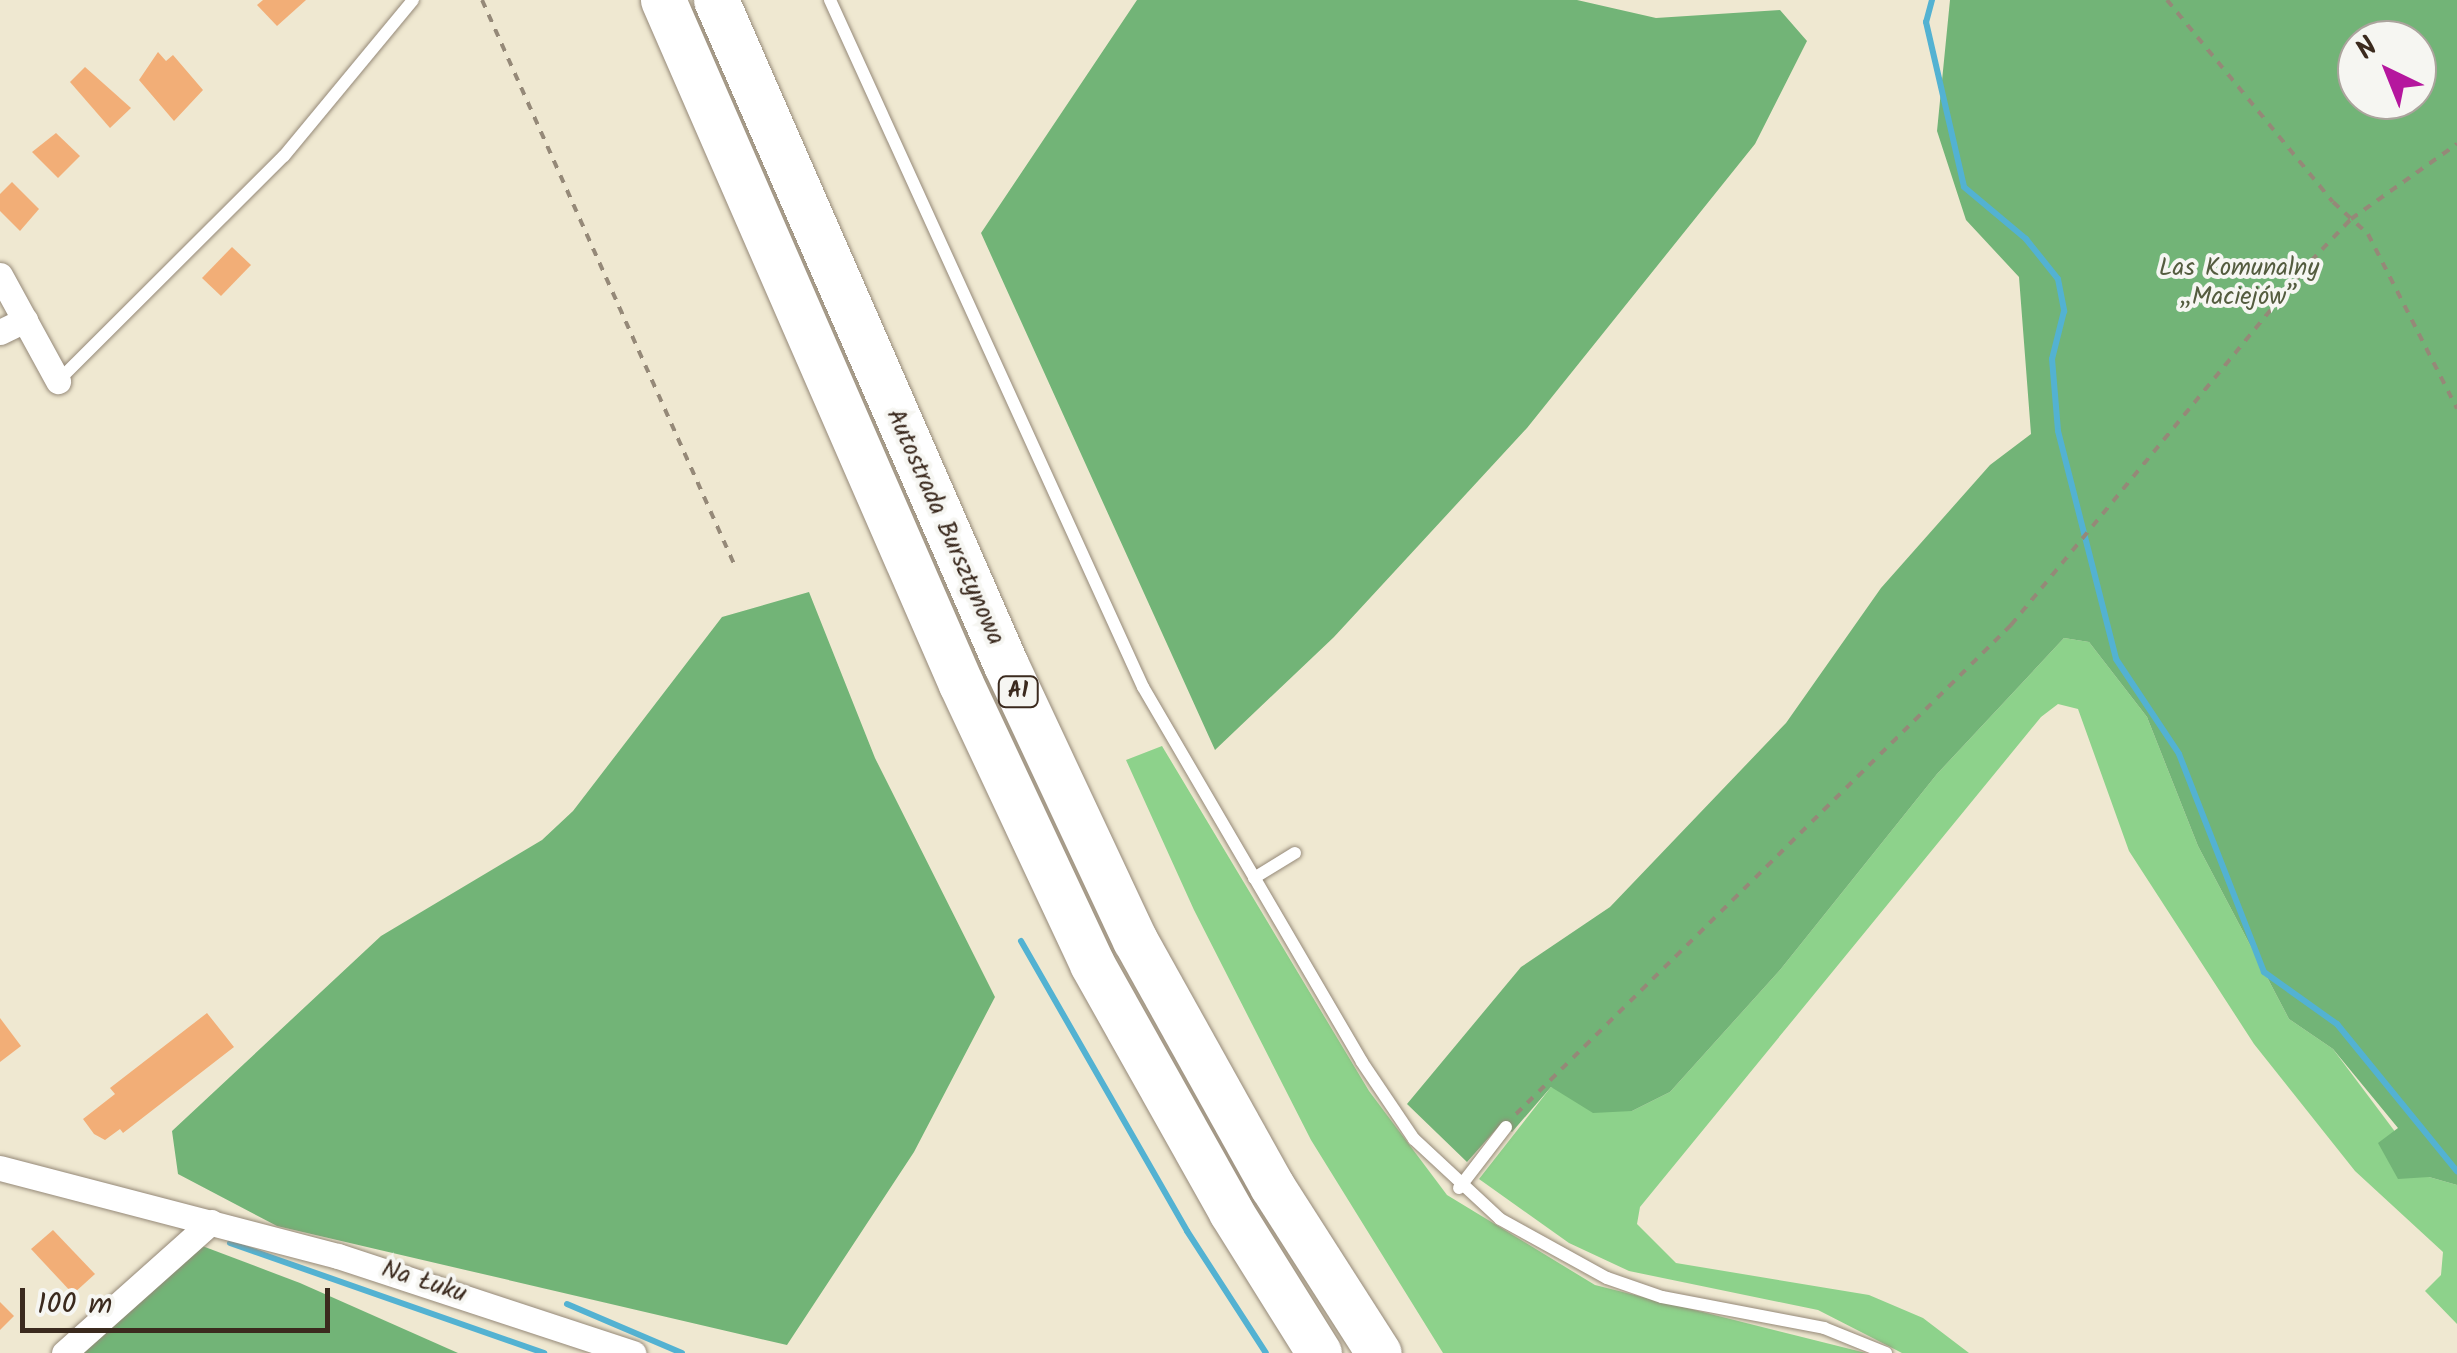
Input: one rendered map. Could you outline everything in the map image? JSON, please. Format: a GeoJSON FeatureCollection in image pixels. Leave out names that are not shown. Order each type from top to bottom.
{"type":"FeatureCollection","features":[{"type":"Feature","properties":{"kind":"highway","name":"Autostrada Bursztynowa"},"geometry":{"type":"LineString","coordinates":[[663,0],[953,668],[1084,948],[1222,1196],[1320,1353]]}},
{"type":"Feature","properties":{"kind":"highway","name":"Autostrada Bursztynowa"},"geometry":{"type":"LineString","coordinates":[[716,0],[990,630],[1119,907],[1272,1186],[1379,1353]]}},
{"type":"Feature","properties":{"kind":"street"},"geometry":{"type":"LineString","coordinates":[[0,274],[58,381]]}},
{"type":"Feature","properties":{"kind":"street"},"geometry":{"type":"LineString","coordinates":[[0,332],[25,320]]}},
{"type":"Feature","properties":{"kind":"street","name":"Na Łuku"},"geometry":{"type":"LineString","coordinates":[[0,1168],[379,1268],[633,1353]]}},
{"type":"Feature","properties":{"kind":"street"},"geometry":{"type":"LineString","coordinates":[[64,1353],[211,1222]]}},
{"type":"Feature","properties":{"kind":"lane"},"geometry":{"type":"LineString","coordinates":[[58,381],[284,156],[413,0]]}},
{"type":"Feature","properties":{"kind":"lane"},"geometry":{"type":"LineString","coordinates":[[830,0],[1143,687],[1362,1062],[1414,1139],[1459,1188],[1552,1252],[1606,1278],[1662,1296],[1824,1328],[1886,1353]]}},
{"type":"Feature","properties":{"kind":"lane"},"geometry":{"type":"LineString","coordinates":[[1254,878],[1294,853]]}},
{"type":"Feature","properties":{"kind":"lane"},"geometry":{"type":"LineString","coordinates":[[1459,1188],[1506,1126]]}},
{"type":"Feature","properties":{"kind":"path"},"geometry":{"type":"LineString","coordinates":[[482,0],[734,564]]}},
{"type":"Feature","properties":{"kind":"path"},"geometry":{"type":"LineString","coordinates":[[2167,0],[2378,250],[2457,409]]}},
{"type":"Feature","properties":{"kind":"path"},"geometry":{"type":"LineString","coordinates":[[1506,1126],[1537,1086],[2011,625],[2351,219],[2457,144]]}},
{"type":"Feature","properties":{"kind":"green space"},"geometry":{"type":"Polygon","coordinates":[[[1137,0],[1577,0],[1656,18],[1780,10],[1807,41],[1755,144],[1527,428],[1334,637],[1215,750],[981,233],[1137,0]]]}},
{"type":"Feature","properties":{"kind":"green space","name":"Las Komunalny „Maciejów”"},"geometry":{"type":"Polygon","coordinates":[[[1950,0],[2457,0],[2457,1185],[2429,1177],[2398,1179],[2378,1143],[2398,1128],[2333,1049],[2289,1019],[2198,846],[2147,717],[2089,642],[2064,638],[1937,774],[1780,970],[1670,1092],[1632,1111],[1593,1113],[1551,1087],[1512,1132],[1500,1125],[1467,1162],[1407,1104],[1521,967],[1610,907],[1786,723],[1881,588],[1990,465],[2031,434],[2019,277],[1966,220],[1937,131],[1950,0]]]}},
{"type":"Feature","properties":{"kind":"green space"},"geometry":{"type":"Polygon","coordinates":[[[809,592],[875,758],[995,997],[914,1152],[787,1345],[277,1226],[178,1174],[172,1131],[381,936],[542,840],[573,811],[722,617],[809,592]]]}},
{"type":"Feature","properties":{"kind":"green space"},"geometry":{"type":"Polygon","coordinates":[[[2064,638],[2089,642],[2147,717],[2198,846],[2289,1019],[2333,1049],[2429,1177],[2457,1185],[2457,1324],[2425,1291],[2441,1275],[2443,1252],[2355,1171],[2254,1044],[2129,851],[2078,709],[2058,704],[2041,717],[1640,1207],[1637,1224],[1676,1263],[1869,1295],[1923,1318],[1969,1353],[1902,1353],[1818,1310],[1629,1271],[1569,1243],[1479,1179],[1551,1087],[1632,1111],[1670,1092],[1780,970],[1937,774],[2064,638]]]}},
{"type":"Feature","properties":{"kind":"green space"},"geometry":{"type":"Polygon","coordinates":[[[1162,746],[1369,1091],[1447,1195],[1595,1285],[1866,1353],[1443,1353],[1311,1140],[1194,910],[1126,760],[1162,746]]]}},
{"type":"Feature","properties":{"kind":"green space"},"geometry":{"type":"Polygon","coordinates":[[[189,1241],[300,1283],[458,1353],[64,1353],[189,1241]]]}},
{"type":"Feature","properties":{"kind":"building"},"geometry":{"type":"Polygon","coordinates":[[[263,0],[306,0],[277,26],[257,5],[263,0]]]}},
{"type":"Feature","properties":{"kind":"building"},"geometry":{"type":"Polygon","coordinates":[[[158,52],[166,61],[173,55],[203,90],[174,121],[139,80],[158,52]]]}},
{"type":"Feature","properties":{"kind":"building"},"geometry":{"type":"Polygon","coordinates":[[[85,67],[131,108],[110,128],[70,82],[85,67]]]}},
{"type":"Feature","properties":{"kind":"building"},"geometry":{"type":"Polygon","coordinates":[[[56,133],[80,156],[58,178],[32,152],[56,133]]]}},
{"type":"Feature","properties":{"kind":"building"},"geometry":{"type":"Polygon","coordinates":[[[12,182],[39,209],[20,231],[0,211],[0,194],[12,182]]]}},
{"type":"Feature","properties":{"kind":"building"},"geometry":{"type":"Polygon","coordinates":[[[232,247],[251,265],[221,296],[202,278],[232,247]]]}},
{"type":"Feature","properties":{"kind":"building"},"geometry":{"type":"Polygon","coordinates":[[[207,1013],[234,1047],[123,1133],[120,1129],[105,1140],[94,1134],[83,1119],[115,1094],[110,1088],[207,1013]]]}},
{"type":"Feature","properties":{"kind":"building"},"geometry":{"type":"Polygon","coordinates":[[[0,1018],[21,1046],[0,1062],[0,1018]]]}},
{"type":"Feature","properties":{"kind":"building"},"geometry":{"type":"Polygon","coordinates":[[[53,1230],[95,1274],[73,1294],[31,1249],[53,1230]]]}},
{"type":"Feature","properties":{"kind":"building"},"geometry":{"type":"Polygon","coordinates":[[[0,1302],[14,1316],[0,1330],[0,1302]]]}},
{"type":"Feature","properties":{"kind":"waterway"},"geometry":{"type":"LineString","coordinates":[[1932,0],[1926,22],[1964,187],[2026,239],[2058,279],[2064,311],[2052,359],[2058,431],[2116,659],[2179,754],[2264,972],[2337,1024],[2457,1171]]}},
{"type":"Feature","properties":{"kind":"waterway"},"geometry":{"type":"LineString","coordinates":[[1021,941],[1187,1231],[1266,1353]]}},
{"type":"Feature","properties":{"kind":"waterway"},"geometry":{"type":"LineString","coordinates":[[230,1243],[544,1353]]}},
{"type":"Feature","properties":{"kind":"waterway"},"geometry":{"type":"LineString","coordinates":[[567,1304],[682,1353]]}}]}
